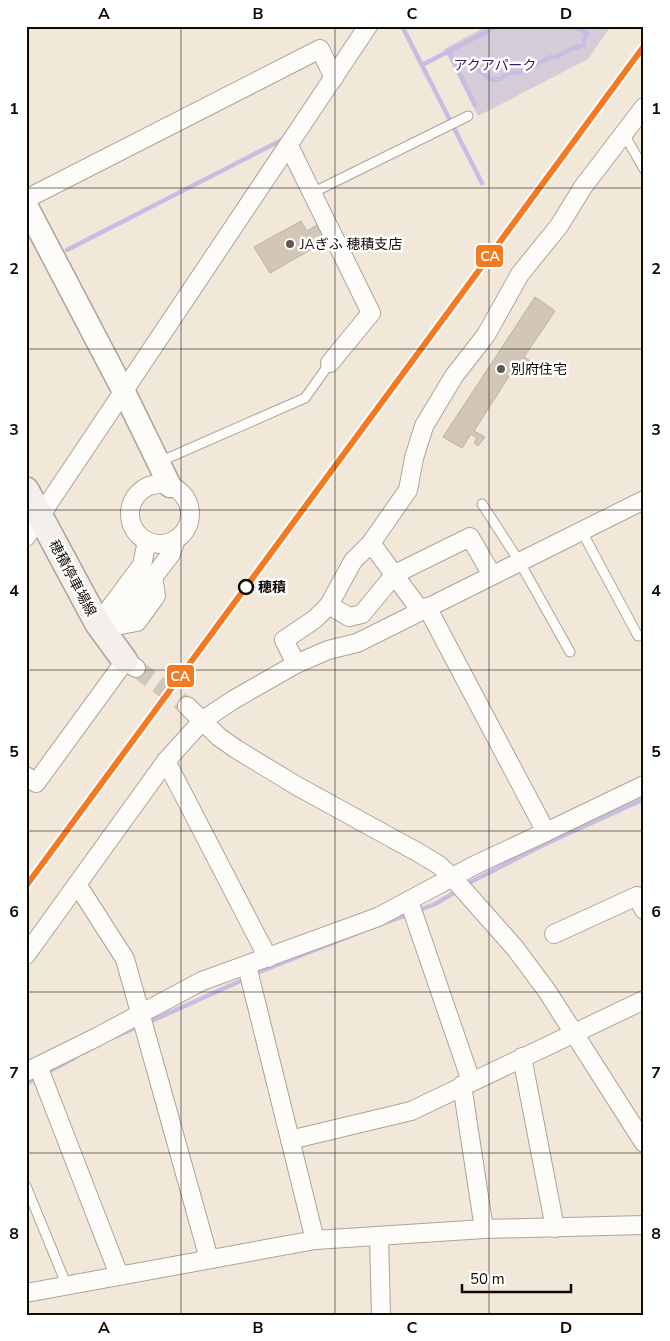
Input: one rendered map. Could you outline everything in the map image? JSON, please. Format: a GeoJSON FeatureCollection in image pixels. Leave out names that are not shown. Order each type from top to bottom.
{"type":"FeatureCollection","features":[{"type":"Feature","properties":{"kind":"main road","name":"穂積停車場線"},"geometry":{"type":"LineString","coordinates":[[26,490],[33,519],[131,665]]}},
{"type":"Feature","properties":{"kind":"street"},"geometry":{"type":"LineString","coordinates":[[26,537],[33,519],[124,392],[368,26]]}},
{"type":"Feature","properties":{"kind":"street"},"geometry":{"type":"LineString","coordinates":[[26,199],[320,48],[334,78]]}},
{"type":"Feature","properties":{"kind":"street"},"geometry":{"type":"LineString","coordinates":[[296,664],[284,640],[315,619],[329,605],[353,561],[371,543],[408,490],[414,458],[424,426],[454,376],[486,335],[520,274],[559,226],[583,187],[644,107]]}},
{"type":"Feature","properties":{"kind":"street"},"geometry":{"type":"LineString","coordinates":[[289,146],[371,313],[330,364]]}},
{"type":"Feature","properties":{"kind":"street"},"geometry":{"type":"LineString","coordinates":[[26,205],[124,392],[170,486]]}},
{"type":"Feature","properties":{"kind":"street"},"geometry":{"type":"LineString","coordinates":[[155,484],[170,486],[183,494],[188,503],[190,513],[186,528],[176,539],[167,543],[147,541],[133,528],[130,510],[133,500],[146,487],[155,484]]}},
{"type":"Feature","properties":{"kind":"street"},"geometry":{"type":"LineString","coordinates":[[26,955],[166,760],[203,720],[233,700],[296,664],[328,650],[357,643],[423,608],[644,500]]}},
{"type":"Feature","properties":{"kind":"street"},"geometry":{"type":"LineString","coordinates":[[329,605],[349,617],[362,614],[395,574],[470,537],[492,575]]}},
{"type":"Feature","properties":{"kind":"street"},"geometry":{"type":"LineString","coordinates":[[106,629],[171,554],[176,539]]}},
{"type":"Feature","properties":{"kind":"street"},"geometry":{"type":"LineString","coordinates":[[106,629],[142,565],[147,541]]}},
{"type":"Feature","properties":{"kind":"street"},"geometry":{"type":"LineString","coordinates":[[371,543],[423,608],[546,832]]}},
{"type":"Feature","properties":{"kind":"street"},"geometry":{"type":"LineString","coordinates":[[29,784],[131,665]]}},
{"type":"Feature","properties":{"kind":"street"},"geometry":{"type":"LineString","coordinates":[[187,706],[219,737],[236,749],[297,786],[419,853],[439,865],[453,878],[515,948],[547,991],[644,1143]]}},
{"type":"Feature","properties":{"kind":"street"},"geometry":{"type":"LineString","coordinates":[[166,760],[268,958]]}},
{"type":"Feature","properties":{"kind":"street"},"geometry":{"type":"LineString","coordinates":[[120,1275],[32,1069],[140,1015],[202,981],[378,917],[477,864],[644,785]]}},
{"type":"Feature","properties":{"kind":"street"},"geometry":{"type":"LineString","coordinates":[[77,884],[125,959],[209,1259]]}},
{"type":"Feature","properties":{"kind":"street"},"geometry":{"type":"LineString","coordinates":[[554,934],[637,896],[644,910]]}},
{"type":"Feature","properties":{"kind":"street"},"geometry":{"type":"LineString","coordinates":[[409,901],[467,1083],[484,1229]]}},
{"type":"Feature","properties":{"kind":"street"},"geometry":{"type":"LineString","coordinates":[[247,966],[315,1240]]}},
{"type":"Feature","properties":{"kind":"street"},"geometry":{"type":"LineString","coordinates":[[290,1140],[410,1111],[644,1000]]}},
{"type":"Feature","properties":{"kind":"street"},"geometry":{"type":"LineString","coordinates":[[522,1057],[555,1228]]}},
{"type":"Feature","properties":{"kind":"street"},"geometry":{"type":"LineString","coordinates":[[26,1293],[315,1240],[484,1229],[644,1226]]}},
{"type":"Feature","properties":{"kind":"street"},"geometry":{"type":"LineString","coordinates":[[379,1237],[381,1315]]}},
{"type":"Feature","properties":{"kind":"lane"},"geometry":{"type":"LineString","coordinates":[[312,193],[468,116]]}},
{"type":"Feature","properties":{"kind":"lane"},"geometry":{"type":"LineString","coordinates":[[624,134],[644,169]]}},
{"type":"Feature","properties":{"kind":"lane"},"geometry":{"type":"LineString","coordinates":[[158,462],[305,398],[330,364]]}},
{"type":"Feature","properties":{"kind":"lane"},"geometry":{"type":"LineString","coordinates":[[482,504],[519,561],[570,652]]}},
{"type":"Feature","properties":{"kind":"lane"},"geometry":{"type":"LineString","coordinates":[[581,530],[638,636]]}},
{"type":"Feature","properties":{"kind":"lane"},"geometry":{"type":"LineString","coordinates":[[26,1186],[67,1286]]}},
{"type":"Feature","properties":{"kind":"green space","name":"アクアパーク"},"geometry":{"type":"Polygon","coordinates":[[[487,26],[611,26],[588,59],[478,116],[444,49],[487,26]]]}},
{"type":"Feature","properties":{"kind":"building","name":"JAぎふ 穂積支店"},"geometry":{"type":"Polygon","coordinates":[[[301,221],[307,231],[317,225],[326,241],[270,273],[254,247],[301,221]]]}},
{"type":"Feature","properties":{"kind":"building","name":"別府住宅"},"geometry":{"type":"Polygon","coordinates":[[[535,297],[555,311],[524,357],[538,366],[534,373],[518,362],[474,431],[485,437],[478,446],[474,443],[477,438],[471,434],[462,448],[443,437],[535,297]]]}},
{"type":"Feature","properties":{"kind":"waterway"},"geometry":{"type":"LineString","coordinates":[[402,26],[482,183]]}},
{"type":"Feature","properties":{"kind":"waterway"},"geometry":{"type":"LineString","coordinates":[[422,65],[498,26]]}},
{"type":"Feature","properties":{"kind":"waterway"},"geometry":{"type":"LineString","coordinates":[[474,67],[492,80],[500,79],[508,73],[518,73],[550,57],[556,57],[584,45],[587,33],[572,26]]}},
{"type":"Feature","properties":{"kind":"waterway"},"geometry":{"type":"LineString","coordinates":[[449,52],[475,105]]}},
{"type":"Feature","properties":{"kind":"waterway"},"geometry":{"type":"LineString","coordinates":[[67,250],[284,139]]}},
{"type":"Feature","properties":{"kind":"waterway"},"geometry":{"type":"LineString","coordinates":[[465,885],[543,845],[644,799]]}},
{"type":"Feature","properties":{"kind":"waterway"},"geometry":{"type":"LineString","coordinates":[[417,911],[435,904],[459,890]]}},
{"type":"Feature","properties":{"kind":"waterway"},"geometry":{"type":"LineString","coordinates":[[379,925],[410,914]]}},
{"type":"Feature","properties":{"kind":"waterway"},"geometry":{"type":"LineString","coordinates":[[254,974],[358,933]]}},
{"type":"Feature","properties":{"kind":"waterway"},"geometry":{"type":"LineString","coordinates":[[147,1023],[247,978]]}},
{"type":"Feature","properties":{"kind":"waterway"},"geometry":{"type":"LineString","coordinates":[[112,1038],[140,1026]]}},
{"type":"Feature","properties":{"kind":"waterway"},"geometry":{"type":"LineString","coordinates":[[46,1073],[74,1058]]}},
{"type":"Feature","properties":{"kind":"waterway"},"geometry":{"type":"LineString","coordinates":[[26,1084],[39,1077]]}},
{"type":"Feature","properties":{"kind":"tunnel"},"geometry":{"type":"LineString","coordinates":[[136,668],[187,706]]}},
{"type":"Feature","properties":{"kind":"transit line","name":"CA"},"geometry":{"type":"LineString","coordinates":[[26,886],[644,46]]}},
{"type":"Feature","properties":{"kind":"place","name":"JAぎふ 穂積支店"},"geometry":{"type":"Point","coordinates":[290,244]}},
{"type":"Feature","properties":{"kind":"place","name":"別府住宅"},"geometry":{"type":"Point","coordinates":[501,369]}},
{"type":"Feature","properties":{"kind":"place","name":"穂積"},"geometry":{"type":"Point","coordinates":[246,587]}}]}
